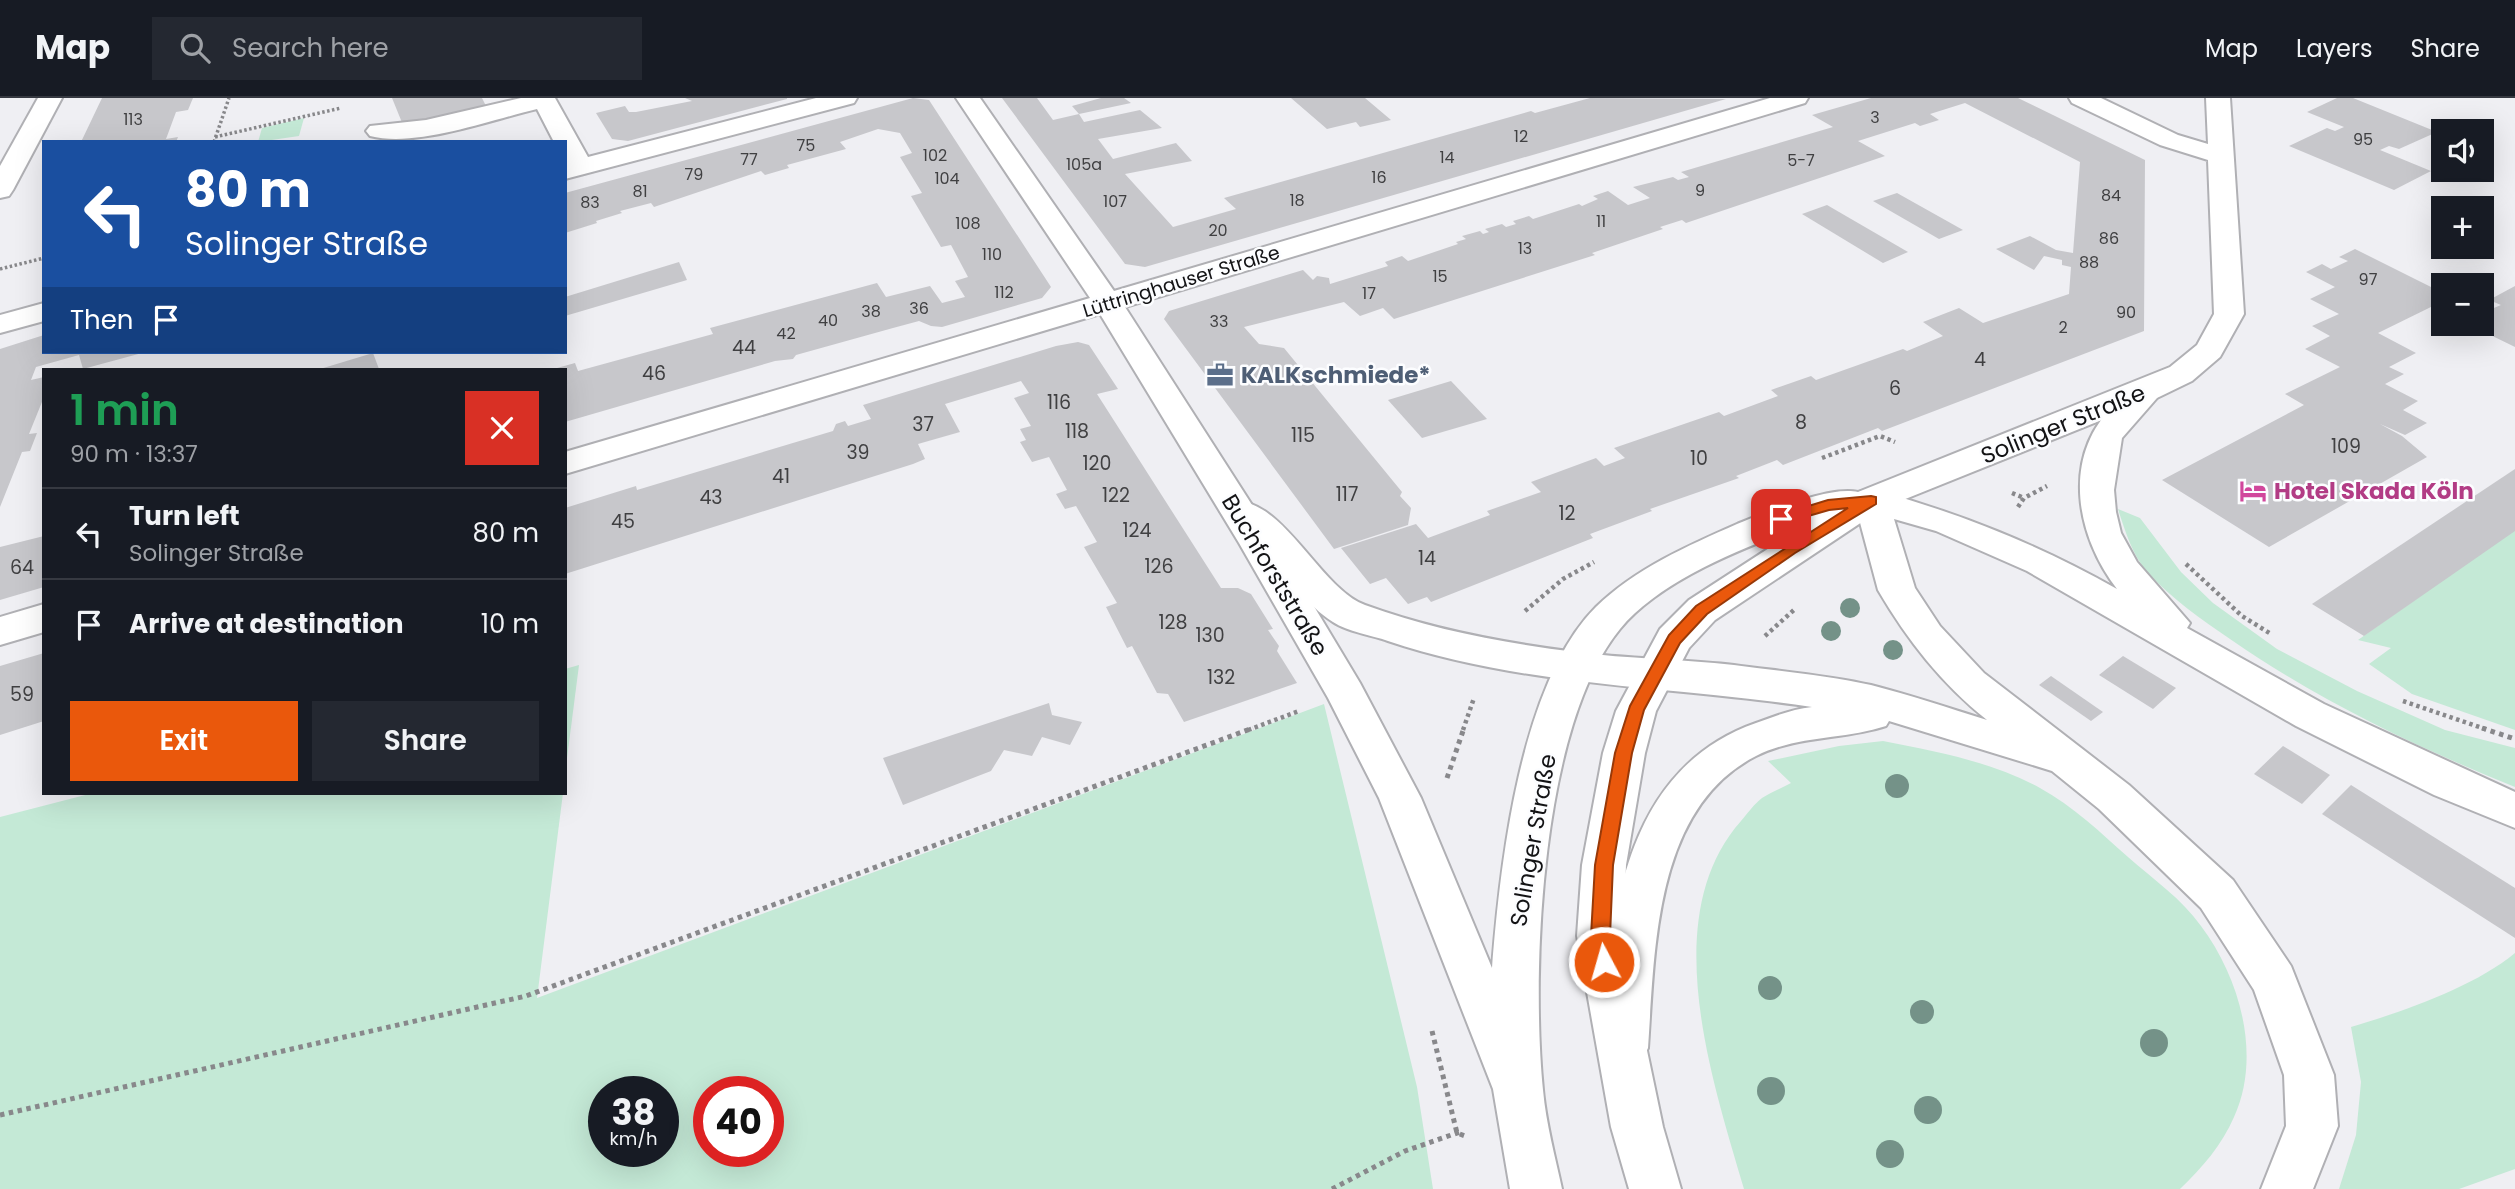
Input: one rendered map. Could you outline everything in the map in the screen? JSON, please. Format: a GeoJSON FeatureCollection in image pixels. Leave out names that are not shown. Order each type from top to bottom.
{"type":"FeatureCollection","features":[{"type":"Feature","properties":{"kind":"main road"},"geometry":{"type":"LineString","coordinates":[[0,190],[50,98]]}},
{"type":"Feature","properties":{"kind":"main road"},"geometry":{"type":"LineString","coordinates":[[573,169],[845,98]]}},
{"type":"Feature","properties":{"kind":"main road","name":"Buchforststraße"},"geometry":{"type":"LineString","coordinates":[[968,98],[1108,303],[1238,511],[1346,694],[1400,798],[1526,1136]]}},
{"type":"Feature","properties":{"kind":"main road","name":"Lüttringhauser Straße"},"geometry":{"type":"LineString","coordinates":[[567,462],[1796,98]]}},
{"type":"Feature","properties":{"kind":"main road"},"geometry":{"type":"LineString","coordinates":[[2081,98],[2169,140],[2221,156],[2218,98]]}},
{"type":"Feature","properties":{"kind":"main road"},"geometry":{"type":"LineString","coordinates":[[379,131],[426,128],[543,99],[561,140]]}},
{"type":"Feature","properties":{"kind":"main road","name":"Solinger Straße"},"geometry":{"type":"LineString","coordinates":[[1655,1189],[1637,1126],[1600,936],[1604,865],[1624,753],[1636,710],[1653,676],[1674,639],[1702,610],[1790,550],[1871,500],[2148,390],[2181,374],[2209,350],[2229,314],[2221,156]]}},
{"type":"Feature","properties":{"kind":"main road"},"geometry":{"type":"LineString","coordinates":[[0,324],[42,313]]}},
{"type":"Feature","properties":{"kind":"main road"},"geometry":{"type":"LineString","coordinates":[[2148,390],[2105,437],[2095,490],[2097,514],[2105,540],[2120,567],[2163,616],[2208,658]]}},
{"type":"Feature","properties":{"kind":"main road"},"geometry":{"type":"LineString","coordinates":[[1871,500],[1949,523],[2019,552],[2310,715],[2449,783],[2515,811]]}},
{"type":"Feature","properties":{"kind":"main road"},"geometry":{"type":"LineString","coordinates":[[1871,500],[1897,590],[1926,636],[1970,684],[2114,797],[2217,894],[2274,981],[2309,1075],[2312,1126],[2287,1189]]}},
{"type":"Feature","properties":{"kind":"main road","name":"Solinger Straße"},"geometry":{"type":"LineString","coordinates":[[1526,1136],[1515,949],[1538,783],[1561,705],[1577,667],[1608,618],[1634,595],[1694,559],[1805,511],[1849,501],[1871,500]]}},
{"type":"Feature","properties":{"kind":"main road"},"geometry":{"type":"LineString","coordinates":[[1238,511],[1276,539],[1304,575],[1347,613],[1443,645],[1577,667],[1653,676],[1733,680],[1870,700],[1923,713],[2062,758]]}},
{"type":"Feature","properties":{"kind":"main road"},"geometry":{"type":"LineString","coordinates":[[0,631],[42,619]]}},
{"type":"Feature","properties":{"kind":"main road"},"geometry":{"type":"LineString","coordinates":[[1623,1048],[1633,949],[1648,862],[1672,811],[1697,775],[1743,744],[1781,727],[1834,717],[1923,713]]}},
{"type":"Feature","properties":{"kind":"path"},"geometry":{"type":"LineString","coordinates":[[215,140],[229,98]]}},
{"type":"Feature","properties":{"kind":"path"},"geometry":{"type":"LineString","coordinates":[[215,140],[350,106]]}},
{"type":"Feature","properties":{"kind":"path"},"geometry":{"type":"LineString","coordinates":[[0,269],[42,258]]}},
{"type":"Feature","properties":{"kind":"path"},"geometry":{"type":"LineString","coordinates":[[2182,561],[2242,616],[2274,635]]}},
{"type":"Feature","properties":{"kind":"path"},"geometry":{"type":"LineString","coordinates":[[1449,777],[1487,653]]}},
{"type":"Feature","properties":{"kind":"path"},"geometry":{"type":"LineString","coordinates":[[0,1115],[526,996],[1346,694]]}},
{"type":"Feature","properties":{"kind":"path"},"geometry":{"type":"LineString","coordinates":[[2397,699],[2515,739]]}},
{"type":"Feature","properties":{"kind":"path"},"geometry":{"type":"LineString","coordinates":[[1332,1189],[1405,1151],[1526,1136]]}},
{"type":"Feature","properties":{"kind":"green space"},"geometry":{"type":"Polygon","coordinates":[[[304,118],[299,136],[259,140],[262,128],[304,118]]]}},
{"type":"Feature","properties":{"kind":"green space"},"geometry":{"type":"Polygon","coordinates":[[[2118,509],[2140,518],[2181,572],[2213,603],[2277,649],[2357,691],[2445,730],[2515,748],[2515,787],[2368,721],[2263,661],[2219,631],[2177,600],[2147,572],[2133,550],[2118,509]]]}},
{"type":"Feature","properties":{"kind":"green space"},"geometry":{"type":"Polygon","coordinates":[[[2515,529],[2515,730],[2412,694],[2369,664],[2391,648],[2358,640],[2515,529]]]}},
{"type":"Feature","properties":{"kind":"green space"},"geometry":{"type":"Polygon","coordinates":[[[579,665],[567,758],[567,668],[579,665]]]}},
{"type":"Feature","properties":{"kind":"green space"},"geometry":{"type":"Polygon","coordinates":[[[1324,704],[1417,1087],[1433,1189],[0,1189],[0,817],[85,795],[563,795],[537,998],[1324,704]]]}},
{"type":"Feature","properties":{"kind":"green space"},"geometry":{"type":"Polygon","coordinates":[[[1883,741],[1983,764],[2052,795],[2086,820],[2176,898],[2201,926],[2215,947],[2227,969],[2243,1018],[2246,1069],[2242,1093],[2224,1137],[2211,1156],[2180,1189],[1744,1189],[1707,1051],[1699,1001],[1696,951],[1701,904],[1715,860],[1741,821],[1762,798],[1791,783],[1768,761],[1839,746],[1883,741]]]}},
{"type":"Feature","properties":{"kind":"green space"},"geometry":{"type":"Polygon","coordinates":[[[2515,953],[2515,1169],[2459,1189],[2339,1189],[2356,1135],[2361,1082],[2351,1027],[2414,1006],[2459,987],[2515,953]]]}},
{"type":"Feature","properties":{"kind":"building"},"geometry":{"type":"Polygon","coordinates":[[[102,98],[193,98],[188,110],[176,112],[166,139],[178,137],[177,140],[82,140],[102,98]]]}},
{"type":"Feature","properties":{"kind":"building"},"geometry":{"type":"Polygon","coordinates":[[[392,98],[482,98],[486,106],[403,125],[392,98]]]}},
{"type":"Feature","properties":{"kind":"building"},"geometry":{"type":"Polygon","coordinates":[[[685,98],[787,99],[628,141],[612,139],[596,113],[625,106],[629,112],[636,112],[692,101],[685,98]]]}},
{"type":"Feature","properties":{"kind":"building"},"geometry":{"type":"Polygon","coordinates":[[[913,98],[929,100],[1051,287],[1042,298],[942,327],[919,321],[567,421],[567,368],[557,368],[575,363],[578,371],[713,334],[710,328],[877,283],[886,297],[930,286],[942,303],[965,297],[955,281],[968,277],[951,245],[941,247],[911,196],[922,193],[900,157],[912,153],[900,133],[878,129],[840,142],[846,149],[787,165],[789,168],[765,175],[761,171],[654,207],[651,203],[620,211],[622,213],[567,232],[567,192],[913,98]]]}},
{"type":"Feature","properties":{"kind":"building"},"geometry":{"type":"Polygon","coordinates":[[[1002,98],[1037,98],[1053,120],[1079,114],[1084,122],[1140,110],[1162,128],[1098,139],[1113,159],[1176,143],[1192,161],[1125,174],[1173,227],[1236,209],[1224,198],[1531,111],[1535,113],[1590,98],[1726,99],[1145,267],[1125,264],[1002,98]]]}},
{"type":"Feature","properties":{"kind":"building"},"geometry":{"type":"Polygon","coordinates":[[[1101,98],[1124,98],[1131,103],[1079,114],[1072,106],[1101,98]]]}},
{"type":"Feature","properties":{"kind":"building"},"geometry":{"type":"Polygon","coordinates":[[[1291,98],[1365,98],[1391,120],[1360,127],[1356,122],[1327,129],[1291,98]]]}},
{"type":"Feature","properties":{"kind":"building"},"geometry":{"type":"Polygon","coordinates":[[[1871,98],[2018,98],[2145,160],[2144,331],[1882,431],[1878,428],[1783,465],[1777,460],[1736,476],[1739,478],[1650,509],[1652,511],[1590,534],[1593,538],[1431,602],[1427,597],[1408,604],[1386,578],[1370,584],[1341,548],[1416,524],[1428,538],[1490,515],[1487,511],[1541,492],[1531,482],[1596,458],[1604,466],[1625,458],[1614,448],[1719,412],[1724,416],[1778,396],[1771,390],[1811,376],[1816,380],[1903,349],[1907,351],[1943,336],[1923,322],[1959,308],[1983,323],[2069,294],[2071,267],[2062,265],[2062,260],[2044,256],[2034,270],[1996,249],[2030,236],[2056,250],[2073,253],[2080,162],[1965,103],[1930,114],[1939,120],[1920,126],[1915,123],[1858,141],[1885,156],[1686,223],[1682,220],[1660,227],[1663,229],[1592,253],[1595,255],[1394,319],[1383,308],[1360,316],[1344,302],[1244,327],[1259,344],[1284,348],[1402,492],[1400,496],[1411,508],[1408,525],[1334,549],[1164,319],[1169,311],[1303,270],[1313,280],[1317,276],[1329,278],[1330,284],[1388,266],[1385,262],[1402,256],[1408,261],[1458,244],[1456,242],[1466,239],[1462,236],[1480,231],[1483,234],[1489,232],[1485,229],[1502,224],[1506,227],[1516,224],[1513,221],[1529,216],[1533,219],[1579,204],[1582,206],[1598,199],[1593,196],[1608,191],[1628,205],[1650,198],[1633,187],[1673,177],[1678,180],[1689,177],[1681,172],[1833,127],[1812,115],[1871,98]]]}},
{"type":"Feature","properties":{"kind":"building"},"geometry":{"type":"Polygon","coordinates":[[[2337,98],[2353,98],[2431,130],[2431,135],[2399,149],[2389,146],[2380,150],[2431,171],[2394,190],[2289,146],[2327,128],[2335,131],[2344,127],[2307,112],[2337,98]]]}},
{"type":"Feature","properties":{"kind":"building"},"geometry":{"type":"Polygon","coordinates":[[[1897,193],[1963,230],[1939,239],[1873,201],[1897,193]]]}},
{"type":"Feature","properties":{"kind":"building"},"geometry":{"type":"Polygon","coordinates":[[[1827,205],[1908,252],[1883,263],[1802,214],[1827,205]]]}},
{"type":"Feature","properties":{"kind":"building"},"geometry":{"type":"Polygon","coordinates":[[[2355,249],[2431,287],[2431,307],[2378,333],[2416,353],[2389,367],[2404,374],[2385,384],[2418,401],[2403,410],[2427,423],[2405,435],[2380,424],[2402,436],[2427,457],[2269,547],[2162,480],[2304,405],[2285,394],[2340,367],[2305,349],[2330,336],[2312,326],[2339,314],[2310,299],[2335,287],[2306,272],[2322,264],[2331,269],[2348,261],[2339,257],[2355,249]]]}},
{"type":"Feature","properties":{"kind":"building"},"geometry":{"type":"Polygon","coordinates":[[[679,262],[687,280],[567,315],[567,296],[679,262]]]}},
{"type":"Feature","properties":{"kind":"building"},"geometry":{"type":"Polygon","coordinates":[[[2515,286],[2515,347],[2493,336],[2494,308],[2501,305],[2494,302],[2494,297],[2515,286]]]}},
{"type":"Feature","properties":{"kind":"building"},"geometry":{"type":"Polygon","coordinates":[[[42,336],[42,354],[138,354],[87,368],[83,368],[79,355],[36,367],[31,380],[42,377],[42,402],[29,434],[37,433],[30,451],[22,452],[0,507],[0,349],[42,336]]]}},
{"type":"Feature","properties":{"kind":"building"},"geometry":{"type":"Polygon","coordinates":[[[1078,342],[1089,345],[1118,389],[1097,394],[1221,588],[1238,588],[1251,594],[1273,629],[1268,630],[1279,646],[1277,651],[1297,683],[1184,722],[1168,694],[1157,693],[1132,646],[1127,648],[1106,607],[1117,603],[1084,547],[1097,542],[1076,506],[1065,509],[1056,494],[1067,490],[1049,457],[1032,462],[1020,442],[1026,440],[1020,429],[1031,426],[1014,398],[1029,393],[1021,381],[945,404],[960,432],[918,444],[925,459],[567,573],[567,507],[636,486],[637,490],[833,431],[836,424],[845,421],[848,426],[871,419],[863,405],[1056,346],[1078,342]]]}},
{"type":"Feature","properties":{"kind":"building"},"geometry":{"type":"Polygon","coordinates":[[[373,354],[379,368],[323,368],[373,354]]]}},
{"type":"Feature","properties":{"kind":"building"},"geometry":{"type":"Polygon","coordinates":[[[1451,381],[1487,419],[1422,438],[1388,400],[1451,381]]]}},
{"type":"Feature","properties":{"kind":"building"},"geometry":{"type":"Polygon","coordinates":[[[2515,469],[2515,531],[2364,636],[2312,604],[2515,469]]]}},
{"type":"Feature","properties":{"kind":"building"},"geometry":{"type":"Polygon","coordinates":[[[42,536],[42,588],[0,600],[0,547],[42,536]]]}},
{"type":"Feature","properties":{"kind":"building"},"geometry":{"type":"Polygon","coordinates":[[[42,654],[42,722],[0,735],[0,666],[42,654]]]}},
{"type":"Feature","properties":{"kind":"building"},"geometry":{"type":"Polygon","coordinates":[[[2123,656],[2176,688],[2153,709],[2099,675],[2123,656]]]}},
{"type":"Feature","properties":{"kind":"building"},"geometry":{"type":"Polygon","coordinates":[[[2051,676],[2103,712],[2091,721],[2039,685],[2051,676]]]}},
{"type":"Feature","properties":{"kind":"building"},"geometry":{"type":"Polygon","coordinates":[[[1049,703],[1052,715],[1082,722],[1070,745],[1042,737],[1032,756],[1004,750],[991,771],[903,805],[883,758],[1049,703]]]}},
{"type":"Feature","properties":{"kind":"building"},"geometry":{"type":"Polygon","coordinates":[[[2283,746],[2330,775],[2302,804],[2254,774],[2283,746]]]}},
{"type":"Feature","properties":{"kind":"building"},"geometry":{"type":"Polygon","coordinates":[[[2351,785],[2515,888],[2515,938],[2322,814],[2351,785]]]}},
{"type":"Feature","properties":{"kind":"place","name":"KALKschmiede*"},"geometry":{"type":"Point","coordinates":[1220,375]}},
{"type":"Feature","properties":{"kind":"place","name":"Hotel Skada Köln"},"geometry":{"type":"Point","coordinates":[2253,491]}},
{"type":"Feature","properties":{"kind":"route"},"geometry":{"type":"LineString","coordinates":[[1604,962],[1600,936],[1604,865],[1624,753],[1636,710],[1674,639],[1702,610],[1790,550],[1871,500],[1828,505],[1781,519]]}}]}
